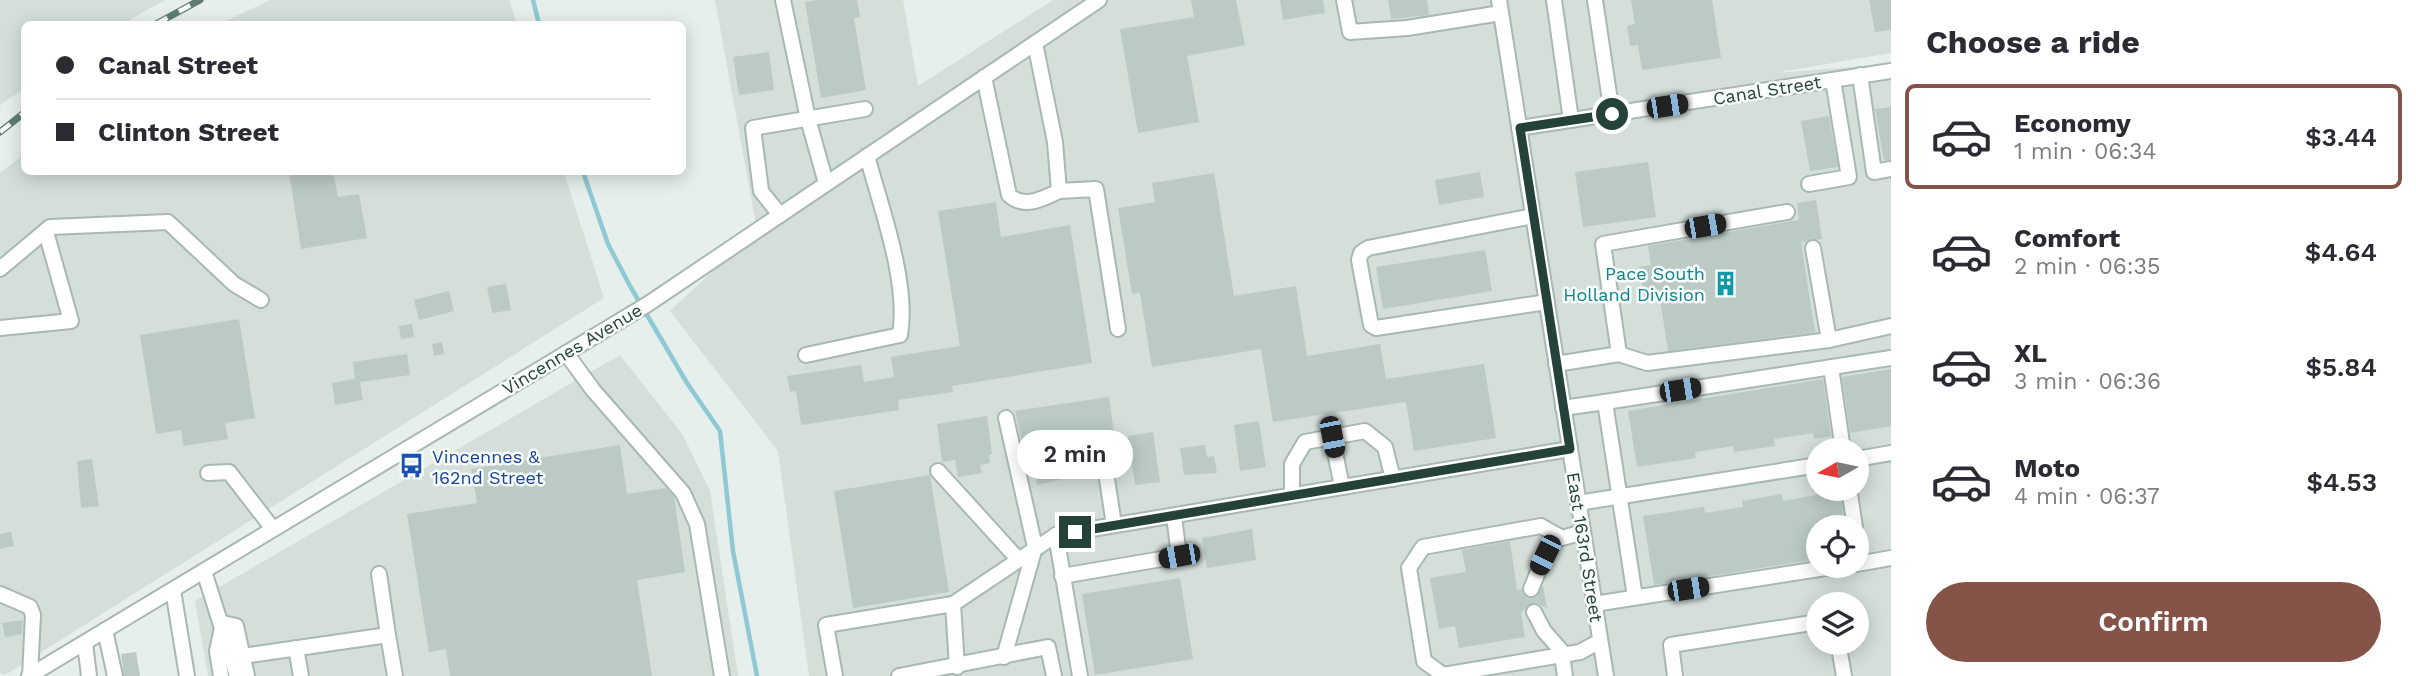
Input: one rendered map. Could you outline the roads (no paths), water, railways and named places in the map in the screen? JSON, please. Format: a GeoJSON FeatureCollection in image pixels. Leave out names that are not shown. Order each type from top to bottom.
{"type":"FeatureCollection","features":[{"type":"Feature","properties":{"kind":"street"},"geometry":{"type":"LineString","coordinates":[[783,0],[808,119],[826,183]]}},
{"type":"Feature","properties":{"kind":"street","name":"Vincennes Avenue"},"geometry":{"type":"LineString","coordinates":[[30,676],[648,304],[1099,0]]}},
{"type":"Feature","properties":{"kind":"street"},"geometry":{"type":"LineString","coordinates":[[1344,0],[1350,32],[1407,28],[1500,6]]}},
{"type":"Feature","properties":{"kind":"street"},"geometry":{"type":"LineString","coordinates":[[1554,0],[1572,120]]}},
{"type":"Feature","properties":{"kind":"street"},"geometry":{"type":"LineString","coordinates":[[1595,0],[1612,114]]}},
{"type":"Feature","properties":{"kind":"street","name":"East 163rd Street"},"geometry":{"type":"LineString","coordinates":[[1500,6],[1606,676]]}},
{"type":"Feature","properties":{"kind":"street"},"geometry":{"type":"LineString","coordinates":[[1035,43],[1055,142],[1059,191]]}},
{"type":"Feature","properties":{"kind":"street","name":"Canal Street"},"geometry":{"type":"LineString","coordinates":[[1520,128],[1891,71]]}},
{"type":"Feature","properties":{"kind":"street"},"geometry":{"type":"LineString","coordinates":[[1860,75],[1874,172],[1891,169]]}},
{"type":"Feature","properties":{"kind":"street"},"geometry":{"type":"LineString","coordinates":[[984,78],[1009,195],[1015,201],[1037,201],[1059,191],[1096,189],[1118,329]]}},
{"type":"Feature","properties":{"kind":"street"},"geometry":{"type":"LineString","coordinates":[[1809,184],[1849,177],[1833,80]]}},
{"type":"Feature","properties":{"kind":"street"},"geometry":{"type":"LineString","coordinates":[[780,215],[761,191],[753,128],[865,109]]}},
{"type":"Feature","properties":{"kind":"street"},"geometry":{"type":"LineString","coordinates":[[806,355],[900,335],[901,314],[895,270],[867,156]]}},
{"type":"Feature","properties":{"kind":"street"},"geometry":{"type":"LineString","coordinates":[[1619,354],[1604,244],[1787,212]]}},
{"type":"Feature","properties":{"kind":"street"},"geometry":{"type":"LineString","coordinates":[[1533,216],[1368,248],[1359,260],[1371,325],[1376,328],[1547,302]]}},
{"type":"Feature","properties":{"kind":"street"},"geometry":{"type":"LineString","coordinates":[[0,269],[50,228],[168,222],[234,284],[261,300]]}},
{"type":"Feature","properties":{"kind":"street"},"geometry":{"type":"LineString","coordinates":[[0,328],[71,321],[46,232]]}},
{"type":"Feature","properties":{"kind":"street"},"geometry":{"type":"LineString","coordinates":[[1813,248],[1829,340]]}},
{"type":"Feature","properties":{"kind":"street"},"geometry":{"type":"LineString","coordinates":[[1556,365],[1619,354],[1647,363],[1829,340],[1891,326]]}},
{"type":"Feature","properties":{"kind":"street"},"geometry":{"type":"LineString","coordinates":[[566,353],[593,390],[683,493],[697,524],[722,676]]}},
{"type":"Feature","properties":{"kind":"street"},"geometry":{"type":"LineString","coordinates":[[1563,408],[1891,358]]}},
{"type":"Feature","properties":{"kind":"street"},"geometry":{"type":"LineString","coordinates":[[1831,367],[1841,438]]}},
{"type":"Feature","properties":{"kind":"street"},"geometry":{"type":"LineString","coordinates":[[1605,402],[1635,597]]}},
{"type":"Feature","properties":{"kind":"street"},"geometry":{"type":"LineString","coordinates":[[1004,657],[1035,547],[1006,418]]}},
{"type":"Feature","properties":{"kind":"street"},"geometry":{"type":"LineString","coordinates":[[1292,495],[1292,464],[1305,442],[1365,431],[1385,447],[1393,478]]}},
{"type":"Feature","properties":{"kind":"street"},"geometry":{"type":"LineString","coordinates":[[1332,437],[1342,487]]}},
{"type":"Feature","properties":{"kind":"street"},"geometry":{"type":"LineString","coordinates":[[835,676],[826,625],[953,604],[1017,558],[1056,535],[1570,449]]}},
{"type":"Feature","properties":{"kind":"street"},"geometry":{"type":"LineString","coordinates":[[1869,457],[1891,453]]}},
{"type":"Feature","properties":{"kind":"street"},"geometry":{"type":"LineString","coordinates":[[1105,466],[1114,525]]}},
{"type":"Feature","properties":{"kind":"street"},"geometry":{"type":"LineString","coordinates":[[1578,503],[1806,467]]}},
{"type":"Feature","properties":{"kind":"street"},"geometry":{"type":"LineString","coordinates":[[208,473],[229,471],[273,529]]}},
{"type":"Feature","properties":{"kind":"street"},"geometry":{"type":"LineString","coordinates":[[938,471],[1017,558]]}},
{"type":"Feature","properties":{"kind":"street"},"geometry":{"type":"LineString","coordinates":[[1062,576],[1179,556],[1174,516]]}},
{"type":"Feature","properties":{"kind":"street"},"geometry":{"type":"LineString","coordinates":[[1583,532],[1563,538],[1541,526],[1423,547],[1409,568],[1424,661],[1443,675],[1580,652],[1600,641]]}},
{"type":"Feature","properties":{"kind":"street"},"geometry":{"type":"LineString","coordinates":[[1056,535],[1080,676]]}},
{"type":"Feature","properties":{"kind":"street"},"geometry":{"type":"LineString","coordinates":[[1531,589],[1557,535]]}},
{"type":"Feature","properties":{"kind":"street"},"geometry":{"type":"LineString","coordinates":[[1869,562],[1891,558]]}},
{"type":"Feature","properties":{"kind":"street"},"geometry":{"type":"LineString","coordinates":[[204,570],[223,623],[237,676]]}},
{"type":"Feature","properties":{"kind":"street"},"geometry":{"type":"LineString","coordinates":[[1594,604],[1806,571]]}},
{"type":"Feature","properties":{"kind":"street"},"geometry":{"type":"LineString","coordinates":[[379,574],[395,676]]}},
{"type":"Feature","properties":{"kind":"street"},"geometry":{"type":"LineString","coordinates":[[173,590],[187,676]]}},
{"type":"Feature","properties":{"kind":"street"},"geometry":{"type":"LineString","coordinates":[[0,594],[30,607],[33,615],[30,676]]}},
{"type":"Feature","properties":{"kind":"street"},"geometry":{"type":"LineString","coordinates":[[953,604],[957,667]]}},
{"type":"Feature","properties":{"kind":"street"},"geometry":{"type":"LineString","coordinates":[[1534,612],[1544,631],[1564,655],[1565,676]]}},
{"type":"Feature","properties":{"kind":"street"},"geometry":{"type":"LineString","coordinates":[[223,623],[236,626],[247,676]]}},
{"type":"Feature","properties":{"kind":"street"},"geometry":{"type":"LineString","coordinates":[[220,676],[217,651],[223,623]]}},
{"type":"Feature","properties":{"kind":"street"},"geometry":{"type":"LineString","coordinates":[[1675,676],[1671,645],[1806,624]]}},
{"type":"Feature","properties":{"kind":"street"},"geometry":{"type":"LineString","coordinates":[[105,630],[115,676]]}},
{"type":"Feature","properties":{"kind":"street"},"geometry":{"type":"LineString","coordinates":[[243,656],[388,635]]}},
{"type":"Feature","properties":{"kind":"street"},"geometry":{"type":"LineString","coordinates":[[85,643],[89,676]]}},
{"type":"Feature","properties":{"kind":"street"},"geometry":{"type":"LineString","coordinates":[[900,676],[957,667],[1048,647],[1054,676]]}},
{"type":"Feature","properties":{"kind":"street"},"geometry":{"type":"LineString","coordinates":[[296,648],[301,676]]}},
{"type":"Feature","properties":{"kind":"street"},"geometry":{"type":"LineString","coordinates":[[1841,655],[1844,676]]}},
{"type":"Feature","properties":{"kind":"waterway"},"geometry":{"type":"LineString","coordinates":[[533,0],[538,21]]}},
{"type":"Feature","properties":{"kind":"waterway"},"geometry":{"type":"LineString","coordinates":[[584,175],[608,244],[630,286],[687,383],[720,431],[733,551],[757,676]]}},
{"type":"Feature","properties":{"kind":"tunnel"},"geometry":{"type":"LineString","coordinates":[[1531,589],[1534,612]]}},
{"type":"Feature","properties":{"kind":"railway"},"geometry":{"type":"LineString","coordinates":[[162,21],[200,0]]}},
{"type":"Feature","properties":{"kind":"railway"},"geometry":{"type":"LineString","coordinates":[[0,132],[21,115]]}},
{"type":"Feature","properties":{"kind":"place","name":"Pace South Holland Division"},"geometry":{"type":"Point","coordinates":[1725,283]}},
{"type":"Feature","properties":{"kind":"place","name":"Vincennes & 162nd Street"},"geometry":{"type":"Point","coordinates":[412,466]}}]}
